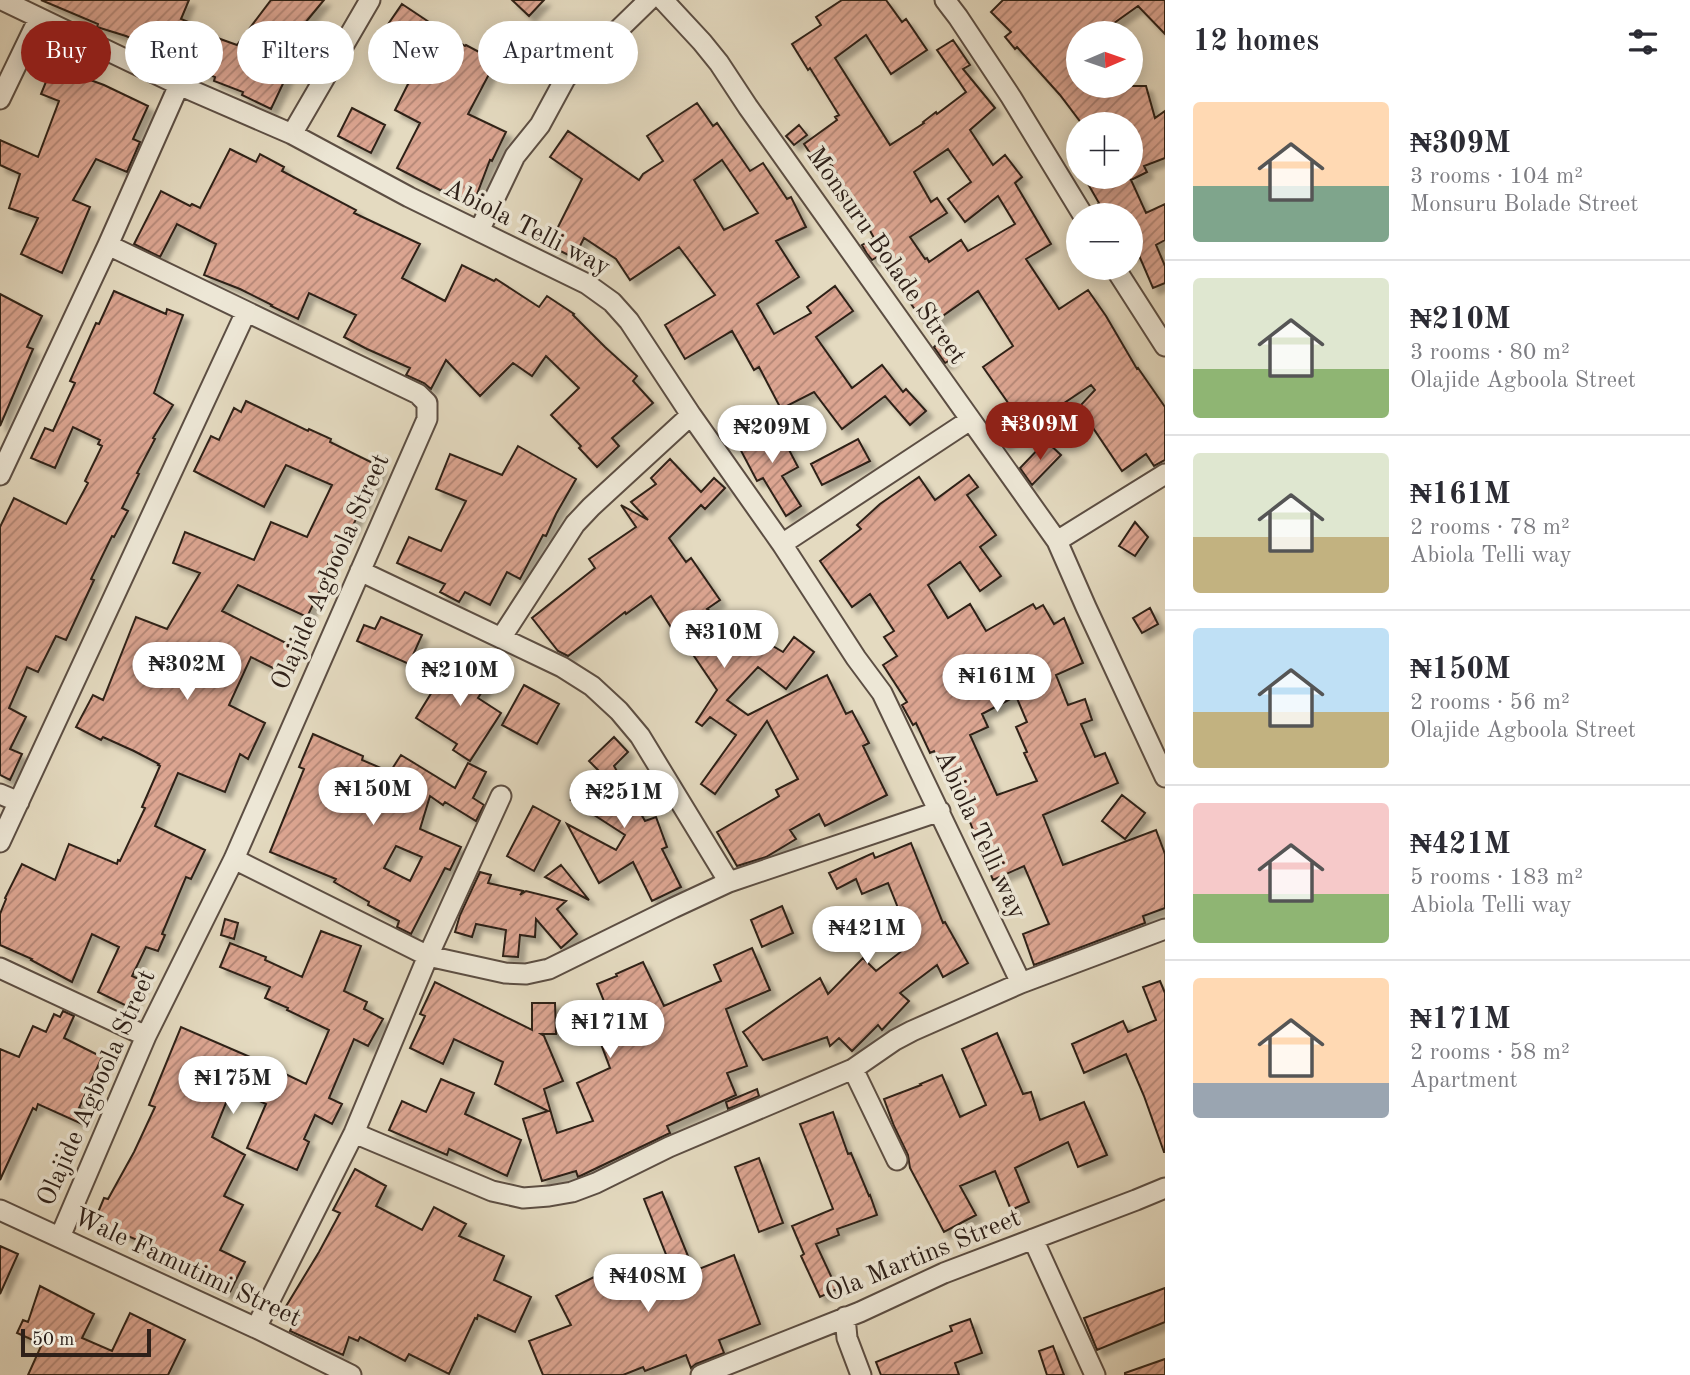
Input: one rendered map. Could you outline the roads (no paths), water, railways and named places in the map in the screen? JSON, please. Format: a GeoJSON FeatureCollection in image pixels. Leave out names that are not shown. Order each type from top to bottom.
{"type":"FeatureCollection","features":[{"type":"Feature","properties":{"kind":"street","name":"Abiola Telli way"},"geometry":{"type":"LineString","coordinates":[[2,0],[179,85],[292,134],[409,197],[587,284],[612,302],[629,321],[882,693],[1021,983]]}},
{"type":"Feature","properties":{"kind":"street"},"geometry":{"type":"LineString","coordinates":[[292,134],[370,0]]}},
{"type":"Feature","properties":{"kind":"street"},"geometry":{"type":"LineString","coordinates":[[479,231],[515,156],[540,125],[565,79],[586,55],[613,35],[649,0]]}},
{"type":"Feature","properties":{"kind":"street","name":"Monsuru Bolade Street"},"geometry":{"type":"LineString","coordinates":[[663,0],[719,63],[1057,541],[1165,777]]}},
{"type":"Feature","properties":{"kind":"street"},"geometry":{"type":"LineString","coordinates":[[945,0],[1011,97],[1076,203]]}},
{"type":"Feature","properties":{"kind":"street"},"geometry":{"type":"LineString","coordinates":[[0,99],[38,18]]}},
{"type":"Feature","properties":{"kind":"street"},"geometry":{"type":"LineString","coordinates":[[0,475],[108,245],[179,85]]}},
{"type":"Feature","properties":{"kind":"street","name":"Olajide Agboola Street"},"geometry":{"type":"LineString","coordinates":[[60,1237],[146,1036],[234,859],[427,419],[426,403],[418,394],[108,245]]}},
{"type":"Feature","properties":{"kind":"street"},"geometry":{"type":"LineString","coordinates":[[1123,280],[1165,346]]}},
{"type":"Feature","properties":{"kind":"street"},"geometry":{"type":"LineString","coordinates":[[0,842],[247,312]]}},
{"type":"Feature","properties":{"kind":"street"},"geometry":{"type":"LineString","coordinates":[[501,638],[575,524],[691,415]]}},
{"type":"Feature","properties":{"kind":"street"},"geometry":{"type":"LineString","coordinates":[[782,544],[970,420]]}},
{"type":"Feature","properties":{"kind":"street"},"geometry":{"type":"LineString","coordinates":[[1057,541],[1165,474]]}},
{"type":"Feature","properties":{"kind":"street"},"geometry":{"type":"LineString","coordinates":[[360,571],[562,667],[592,686],[619,711],[640,736],[729,882]]}},
{"type":"Feature","properties":{"kind":"street"},"geometry":{"type":"LineString","coordinates":[[0,794],[19,802]]}},
{"type":"Feature","properties":{"kind":"street"},"geometry":{"type":"LineString","coordinates":[[256,1328],[354,1133],[428,956],[501,796]]}},
{"type":"Feature","properties":{"kind":"street"},"geometry":{"type":"LineString","coordinates":[[234,859],[428,956],[505,974],[526,974],[549,969],[729,882],[940,811]]}},
{"type":"Feature","properties":{"kind":"street"},"geometry":{"type":"LineString","coordinates":[[354,1133],[492,1191],[523,1198],[572,1192],[669,1147],[853,1069],[912,1031],[1021,983],[1165,929]]}},
{"type":"Feature","properties":{"kind":"street"},"geometry":{"type":"LineString","coordinates":[[0,968],[146,1036]]}},
{"type":"Feature","properties":{"kind":"street"},"geometry":{"type":"LineString","coordinates":[[853,1069],[897,1160]]}},
{"type":"Feature","properties":{"kind":"street","name":"Ola Martins Street"},"geometry":{"type":"LineString","coordinates":[[701,1375],[860,1312],[944,1273],[1165,1188]]}},
{"type":"Feature","properties":{"kind":"street","name":"Wale Famutimi Street"},"geometry":{"type":"LineString","coordinates":[[0,1210],[256,1328],[351,1375]]}},
{"type":"Feature","properties":{"kind":"street"},"geometry":{"type":"LineString","coordinates":[[1033,1240],[1096,1375]]}},
{"type":"Feature","properties":{"kind":"street"},"geometry":{"type":"LineString","coordinates":[[845,1317],[847,1338],[861,1375]]}}]}
